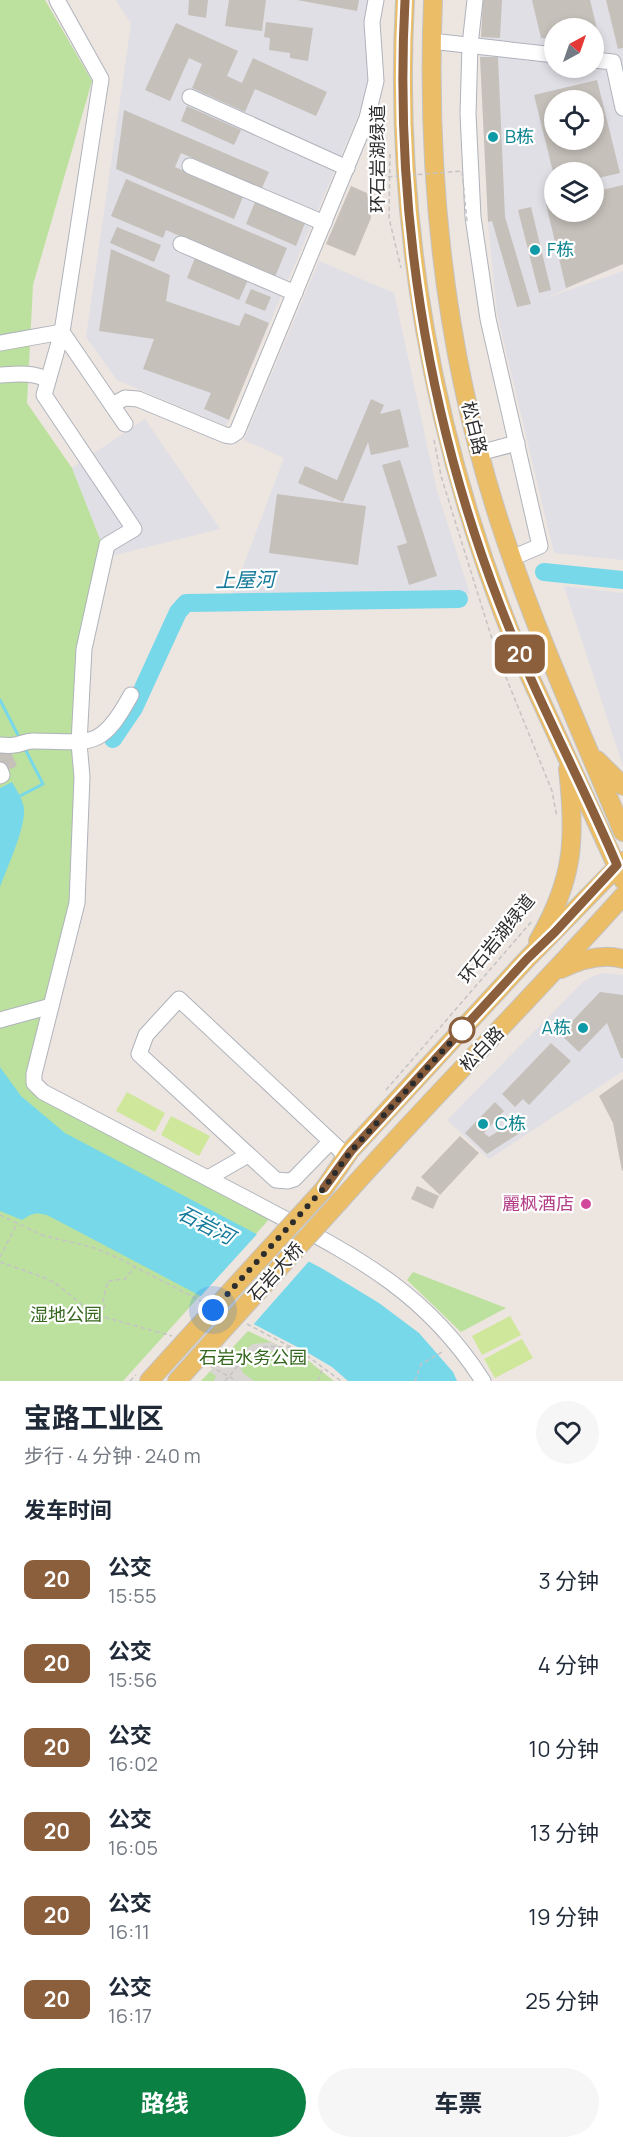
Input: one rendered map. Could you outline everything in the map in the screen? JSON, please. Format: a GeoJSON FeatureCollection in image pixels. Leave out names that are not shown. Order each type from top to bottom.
{"type":"FeatureCollection","features":[{"type":"Feature","properties":{"kind":"main road","name":"松白路"},"geometry":{"type":"LineString","coordinates":[[433,0],[432,135],[443,258],[458,362],[479,453],[512,558],[623,832]]}},
{"type":"Feature","properties":{"kind":"main road","name":"松白路"},"geometry":{"type":"LineString","coordinates":[[324,1188],[346,1157],[527,959],[621,869],[515,644],[485,567],[460,488],[440,408],[418,285],[408,187],[401,1]]}},
{"type":"Feature","properties":{"kind":"main road"},"geometry":{"type":"LineString","coordinates":[[527,959],[556,908],[570,862],[570,792],[563,746]]}},
{"type":"Feature","properties":{"kind":"main road"},"geometry":{"type":"LineString","coordinates":[[591,754],[623,786]]}},
{"type":"Feature","properties":{"kind":"main road","name":"松白路"},"geometry":{"type":"LineString","coordinates":[[339,1202],[407,1126],[553,975],[623,896]]}},
{"type":"Feature","properties":{"kind":"main road"},"geometry":{"type":"LineString","coordinates":[[553,975],[579,961],[604,957],[623,959]]}},
{"type":"Feature","properties":{"kind":"main road","name":"石岩大桥"},"geometry":{"type":"LineString","coordinates":[[143,1377],[197,1328],[324,1188]]}},
{"type":"Feature","properties":{"kind":"main road","name":"石岩大桥"},"geometry":{"type":"LineString","coordinates":[[177,1381],[339,1202]]}},
{"type":"Feature","properties":{"kind":"lane"},"geometry":{"type":"LineString","coordinates":[[57,0],[101,79],[62,332],[44,395],[134,529],[107,545],[84,650],[79,743],[82,777],[77,903],[34,1074],[36,1086],[43,1092],[371,1267],[408,1294],[457,1343],[483,1381]]}},
{"type":"Feature","properties":{"kind":"lane"},"geometry":{"type":"LineString","coordinates":[[112,405],[125,398],[138,399],[225,435],[231,436],[237,432],[367,118],[375,91],[372,22],[376,0]]}},
{"type":"Feature","properties":{"kind":"lane"},"geometry":{"type":"LineString","coordinates":[[475,0],[470,45],[468,114],[473,217],[488,319],[540,546],[512,558]]}},
{"type":"Feature","properties":{"kind":"lane"},"geometry":{"type":"LineString","coordinates":[[431,41],[544,54]]}},
{"type":"Feature","properties":{"kind":"lane"},"geometry":{"type":"LineString","coordinates":[[604,61],[613,62],[623,108]]}},
{"type":"Feature","properties":{"kind":"lane"},"geometry":{"type":"LineString","coordinates":[[190,97],[346,168]]}},
{"type":"Feature","properties":{"kind":"lane"},"geometry":{"type":"LineString","coordinates":[[190,165],[324,223]]}},
{"type":"Feature","properties":{"kind":"lane"},"geometry":{"type":"LineString","coordinates":[[181,244],[295,293]]}},
{"type":"Feature","properties":{"kind":"lane"},"geometry":{"type":"LineString","coordinates":[[0,343],[62,332]]}},
{"type":"Feature","properties":{"kind":"lane"},"geometry":{"type":"LineString","coordinates":[[62,332],[125,424]]}},
{"type":"Feature","properties":{"kind":"lane"},"geometry":{"type":"LineString","coordinates":[[0,375],[39,376],[48,381]]}},
{"type":"Feature","properties":{"kind":"lane"},"geometry":{"type":"LineString","coordinates":[[479,453],[517,443]]}},
{"type":"Feature","properties":{"kind":"lane"},"geometry":{"type":"LineString","coordinates":[[0,745],[79,743],[97,738],[112,726],[131,695]]}},
{"type":"Feature","properties":{"kind":"lane"},"geometry":{"type":"LineString","coordinates":[[0,770],[2,775],[0,776]]}},
{"type":"Feature","properties":{"kind":"lane"},"geometry":{"type":"LineString","coordinates":[[330,1142],[294,1179],[288,1182],[276,1180],[139,1054],[146,1035],[179,999],[346,1157]]}},
{"type":"Feature","properties":{"kind":"lane"},"geometry":{"type":"LineString","coordinates":[[0,1020],[51,1006]]}},
{"type":"Feature","properties":{"kind":"lane"},"geometry":{"type":"LineString","coordinates":[[208,1178],[248,1155]]}},
{"type":"Feature","properties":{"kind":"path"},"geometry":{"type":"LineString","coordinates":[[384,134],[386,177],[462,171],[467,221]]}},
{"type":"Feature","properties":{"kind":"path","name":"环石岩湖绿道"},"geometry":{"type":"LineString","coordinates":[[390,148],[389,218],[402,277]]}},
{"type":"Feature","properties":{"kind":"path"},"geometry":{"type":"LineString","coordinates":[[432,431],[441,476],[497,655],[552,791],[557,818]]}},
{"type":"Feature","properties":{"kind":"path","name":"环石岩湖绿道"},"geometry":{"type":"LineString","coordinates":[[384,1092],[535,917]]}},
{"type":"Feature","properties":{"kind":"path"},"geometry":{"type":"LineString","coordinates":[[0,1215],[42,1235],[95,1248],[204,1302]]}},
{"type":"Feature","properties":{"kind":"path"},"geometry":{"type":"LineString","coordinates":[[0,1257],[18,1223]]}},
{"type":"Feature","properties":{"kind":"path"},"geometry":{"type":"LineString","coordinates":[[0,1262],[48,1279],[84,1308],[100,1317],[172,1336]]}},
{"type":"Feature","properties":{"kind":"path"},"geometry":{"type":"LineString","coordinates":[[100,1317],[105,1305],[103,1299],[108,1281],[125,1279],[135,1267]]}},
{"type":"Feature","properties":{"kind":"path"},"geometry":{"type":"LineString","coordinates":[[243,1323],[294,1348],[341,1381]]}},
{"type":"Feature","properties":{"kind":"path"},"geometry":{"type":"LineString","coordinates":[[415,1381],[421,1364],[457,1343]]}},
{"type":"Feature","properties":{"kind":"path"},"geometry":{"type":"LineString","coordinates":[[225,1381],[252,1351],[259,1347],[294,1348]]}},
{"type":"Feature","properties":{"kind":"path"},"geometry":{"type":"LineString","coordinates":[[209,1366],[237,1381]]}},
{"type":"Feature","properties":{"kind":"path"},"geometry":{"type":"LineString","coordinates":[[318,1381],[324,1367]]}},
{"type":"Feature","properties":{"kind":"path"},"geometry":{"type":"LineString","coordinates":[[130,1381],[143,1377]]}},
{"type":"Feature","properties":{"kind":"shaded area"},"geometry":{"type":"Polygon","coordinates":[[[116,0],[375,0],[369,83],[364,101],[226,426],[117,380],[86,337],[131,24],[116,0]]]}},
{"type":"Feature","properties":{"kind":"shaded area"},"geometry":{"type":"Polygon","coordinates":[[[483,0],[623,0],[623,264],[543,299],[623,271],[623,560],[554,553],[497,313],[488,222],[480,57],[483,0]]]}},
{"type":"Feature","properties":{"kind":"shaded area"},"geometry":{"type":"Polygon","coordinates":[[[319,261],[394,293],[437,491],[470,594],[232,596],[284,458],[244,440],[319,261]]]}},
{"type":"Feature","properties":{"kind":"shaded area"},"geometry":{"type":"Polygon","coordinates":[[[145,419],[220,529],[107,557],[72,468],[145,419]]]}},
{"type":"Feature","properties":{"kind":"shaded area"},"geometry":{"type":"Polygon","coordinates":[[[564,586],[623,593],[623,766],[564,586]]]}},
{"type":"Feature","properties":{"kind":"shaded area"},"geometry":{"type":"Polygon","coordinates":[[[604,973],[623,975],[623,1071],[489,1159],[447,1120],[583,982],[604,973]]]}},
{"type":"Feature","properties":{"kind":"shaded area"},"geometry":{"type":"Polygon","coordinates":[[[271,1342],[291,1352],[260,1351],[251,1356],[241,1369],[254,1381],[214,1381],[216,1376],[210,1372],[217,1363],[229,1368],[243,1351],[253,1344],[271,1342]]]}},
{"type":"Feature","properties":{"kind":"green space","name":"湿地公园"},"geometry":{"type":"Polygon","coordinates":[[[0,0],[45,0],[92,81],[33,285],[27,403],[72,468],[107,557],[89,654],[77,780],[71,900],[28,1077],[272,1216],[123,1381],[0,1381],[0,0]]]}},
{"type":"Feature","properties":{"kind":"green space"},"geometry":{"type":"Polygon","coordinates":[[[127,1092],[165,1113],[155,1132],[116,1111],[127,1092]]]}},
{"type":"Feature","properties":{"kind":"green space"},"geometry":{"type":"Polygon","coordinates":[[[171,1116],[210,1136],[199,1156],[161,1135],[171,1116]]]}},
{"type":"Feature","properties":{"kind":"green space"},"geometry":{"type":"Polygon","coordinates":[[[413,1272],[506,1308],[461,1332],[407,1280],[413,1272]]]}},
{"type":"Feature","properties":{"kind":"green space"},"geometry":{"type":"Polygon","coordinates":[[[510,1316],[521,1335],[482,1355],[472,1336],[510,1316]]]}},
{"type":"Feature","properties":{"kind":"green space","name":"石岩水务公园"},"geometry":{"type":"Polygon","coordinates":[[[248,1331],[305,1358],[334,1381],[201,1381],[248,1331]]]}},
{"type":"Feature","properties":{"kind":"green space"},"geometry":{"type":"Polygon","coordinates":[[[522,1339],[533,1358],[495,1378],[484,1359],[522,1339]]]}},
{"type":"Feature","properties":{"kind":"water"},"geometry":{"type":"Polygon","coordinates":[[[12,782],[22,801],[24,816],[0,887],[0,788],[12,782]]]}},
{"type":"Feature","properties":{"kind":"water","name":"石岩河"},"geometry":{"type":"Polygon","coordinates":[[[0,1067],[21,1096],[65,1133],[323,1269],[379,1303],[419,1333],[453,1372],[457,1381],[348,1381],[332,1367],[303,1350],[47,1215],[34,1214],[22,1220],[0,1211],[0,1067]]]}},
{"type":"Feature","properties":{"kind":"pier"},"geometry":{"type":"Polygon","coordinates":[[[259,1232],[311,1259],[252,1326],[199,1298],[259,1232]]]}},
{"type":"Feature","properties":{"kind":"building"},"geometry":{"type":"Polygon","coordinates":[[[189,0],[208,0],[206,18],[188,15],[189,0]]]}},
{"type":"Feature","properties":{"kind":"building"},"geometry":{"type":"Polygon","coordinates":[[[229,0],[266,0],[262,31],[225,26],[229,0]]]}},
{"type":"Feature","properties":{"kind":"building"},"geometry":{"type":"Polygon","coordinates":[[[297,0],[359,0],[357,11],[297,0]]]}},
{"type":"Feature","properties":{"kind":"building"},"geometry":{"type":"Polygon","coordinates":[[[483,0],[502,0],[500,38],[481,37],[483,0]]]}},
{"type":"Feature","properties":{"kind":"building"},"geometry":{"type":"Polygon","coordinates":[[[532,0],[590,0],[594,18],[544,18],[544,38],[541,38],[532,0]]]}},
{"type":"Feature","properties":{"kind":"building"},"geometry":{"type":"Polygon","coordinates":[[[606,0],[623,0],[623,48],[618,49],[606,0]]]}},
{"type":"Feature","properties":{"kind":"building"},"geometry":{"type":"Polygon","coordinates":[[[266,22],[313,28],[308,61],[290,58],[290,53],[269,50],[270,38],[264,37],[266,22]]]}},
{"type":"Feature","properties":{"kind":"building"},"geometry":{"type":"Polygon","coordinates":[[[176,23],[238,51],[227,76],[242,83],[253,58],[327,92],[316,116],[255,89],[245,112],[192,88],[202,64],[189,58],[170,101],[145,90],[176,23]]]}},
{"type":"Feature","properties":{"kind":"building","name":"B栋"},"geometry":{"type":"Polygon","coordinates":[[[480,57],[498,57],[505,217],[531,304],[517,307],[492,221],[488,222],[480,57]]]}},
{"type":"Feature","properties":{"kind":"building"},"geometry":{"type":"Polygon","coordinates":[[[597,80],[599,90],[555,90],[597,80]]]}},
{"type":"Feature","properties":{"kind":"building"},"geometry":{"type":"Polygon","coordinates":[[[544,93],[544,136],[534,95],[544,93]]]}},
{"type":"Feature","properties":{"kind":"building"},"geometry":{"type":"Polygon","coordinates":[[[187,106],[241,130],[234,145],[181,121],[187,106]]]}},
{"type":"Feature","properties":{"kind":"building"},"geometry":{"type":"Polygon","coordinates":[[[604,108],[620,173],[604,177],[604,162],[551,162],[548,150],[604,150],[604,108]]]}},
{"type":"Feature","properties":{"kind":"building"},"geometry":{"type":"Polygon","coordinates":[[[124,110],[269,172],[262,188],[181,153],[175,167],[243,197],[234,219],[116,169],[124,110]]]}},
{"type":"Feature","properties":{"kind":"building"},"geometry":{"type":"Polygon","coordinates":[[[126,179],[287,248],[275,277],[166,230],[163,238],[111,216],[126,179]]]}},
{"type":"Feature","properties":{"kind":"building"},"geometry":{"type":"Polygon","coordinates":[[[623,185],[623,264],[566,288],[550,222],[604,222],[604,190],[623,185]]]}},
{"type":"Feature","properties":{"kind":"building"},"geometry":{"type":"Polygon","coordinates":[[[351,186],[367,193],[371,218],[355,256],[326,244],[351,186]]]}},
{"type":"Feature","properties":{"kind":"building"},"geometry":{"type":"Polygon","coordinates":[[[255,202],[305,223],[296,246],[246,224],[255,202]]]}},
{"type":"Feature","properties":{"kind":"building","name":"F栋"},"geometry":{"type":"Polygon","coordinates":[[[531,207],[551,290],[539,293],[518,210],[531,207]]]}},
{"type":"Feature","properties":{"kind":"building"},"geometry":{"type":"Polygon","coordinates":[[[117,227],[161,245],[154,262],[110,243],[117,227]]]}},
{"type":"Feature","properties":{"kind":"building"},"geometry":{"type":"Polygon","coordinates":[[[111,249],[170,275],[166,301],[239,326],[245,313],[269,323],[229,420],[204,409],[211,393],[143,369],[154,339],[99,331],[111,249]]]}},
{"type":"Feature","properties":{"kind":"building"},"geometry":{"type":"Polygon","coordinates":[[[195,258],[248,280],[239,300],[187,278],[195,258]]]}},
{"type":"Feature","properties":{"kind":"building"},"geometry":{"type":"Polygon","coordinates":[[[251,289],[271,297],[265,311],[245,303],[251,289]]]}},
{"type":"Feature","properties":{"kind":"building"},"geometry":{"type":"Polygon","coordinates":[[[371,399],[384,405],[380,414],[400,409],[409,447],[371,455],[368,442],[343,502],[298,483],[305,466],[337,480],[371,399]]]}},
{"type":"Feature","properties":{"kind":"building"},"geometry":{"type":"Polygon","coordinates":[[[400,460],[437,576],[409,585],[397,546],[407,543],[382,465],[400,460]]]}},
{"type":"Feature","properties":{"kind":"building"},"geometry":{"type":"Polygon","coordinates":[[[277,494],[366,506],[358,565],[269,553],[277,494]]]}},
{"type":"Feature","properties":{"kind":"building"},"geometry":{"type":"Polygon","coordinates":[[[9,748],[17,766],[4,772],[0,764],[0,752],[9,748]]]}},
{"type":"Feature","properties":{"kind":"building","name":"A栋"},"geometry":{"type":"Polygon","coordinates":[[[600,992],[623,995],[623,1058],[621,1058],[607,1023],[579,1052],[560,1034],[600,992]]]}},
{"type":"Feature","properties":{"kind":"building"},"geometry":{"type":"Polygon","coordinates":[[[551,1043],[571,1061],[529,1105],[523,1099],[515,1107],[502,1094],[551,1043]]]}},
{"type":"Feature","properties":{"kind":"building"},"geometry":{"type":"Polygon","coordinates":[[[623,1079],[622,1171],[613,1123],[599,1096],[623,1079]]]}},
{"type":"Feature","properties":{"kind":"building","name":"C栋"},"geometry":{"type":"Polygon","coordinates":[[[495,1102],[504,1111],[484,1133],[489,1137],[519,1118],[526,1129],[487,1154],[465,1133],[495,1102]]]}},
{"type":"Feature","properties":{"kind":"building"},"geometry":{"type":"Polygon","coordinates":[[[460,1136],[479,1153],[440,1195],[421,1177],[460,1136]]]}},
{"type":"Feature","properties":{"kind":"building"},"geometry":{"type":"Polygon","coordinates":[[[417,1186],[439,1196],[433,1209],[411,1199],[417,1186]]]}},
{"type":"Feature","properties":{"kind":"waterway","name":"上屋河"},"geometry":{"type":"LineString","coordinates":[[544,572],[623,580]]}},
{"type":"Feature","properties":{"kind":"waterway","name":"上屋河"},"geometry":{"type":"LineString","coordinates":[[113,739],[134,708],[178,612],[186,603],[459,599]]}},
{"type":"Feature","properties":{"kind":"waterway"},"geometry":{"type":"LineString","coordinates":[[0,700],[20,739]]}},
{"type":"Feature","properties":{"kind":"waterway"},"geometry":{"type":"LineString","coordinates":[[20,796],[43,784],[24,747]]}},
{"type":"Feature","properties":{"kind":"bus line","name":"20"},"geometry":{"type":"LineString","coordinates":[[324,1188],[351,1151],[527,959],[617,865],[507,625],[472,528],[449,448],[431,367],[412,237],[403,80],[405,0]]}},
{"type":"Feature","properties":{"kind":"place","name":"B栋"},"geometry":{"type":"Point","coordinates":[493,137]}},
{"type":"Feature","properties":{"kind":"place","name":"F栋"},"geometry":{"type":"Point","coordinates":[535,250]}},
{"type":"Feature","properties":{"kind":"place","name":"A栋"},"geometry":{"type":"Point","coordinates":[583,1028]}},
{"type":"Feature","properties":{"kind":"place","name":"C栋"},"geometry":{"type":"Point","coordinates":[483,1124]}},
{"type":"Feature","properties":{"kind":"place","name":"麗枫酒店"},"geometry":{"type":"Point","coordinates":[586,1204]}},
{"type":"Feature","properties":{"kind":"route"},"geometry":{"type":"LineString","coordinates":[[213,1310],[324,1188],[351,1151],[462,1030]]}}]}
